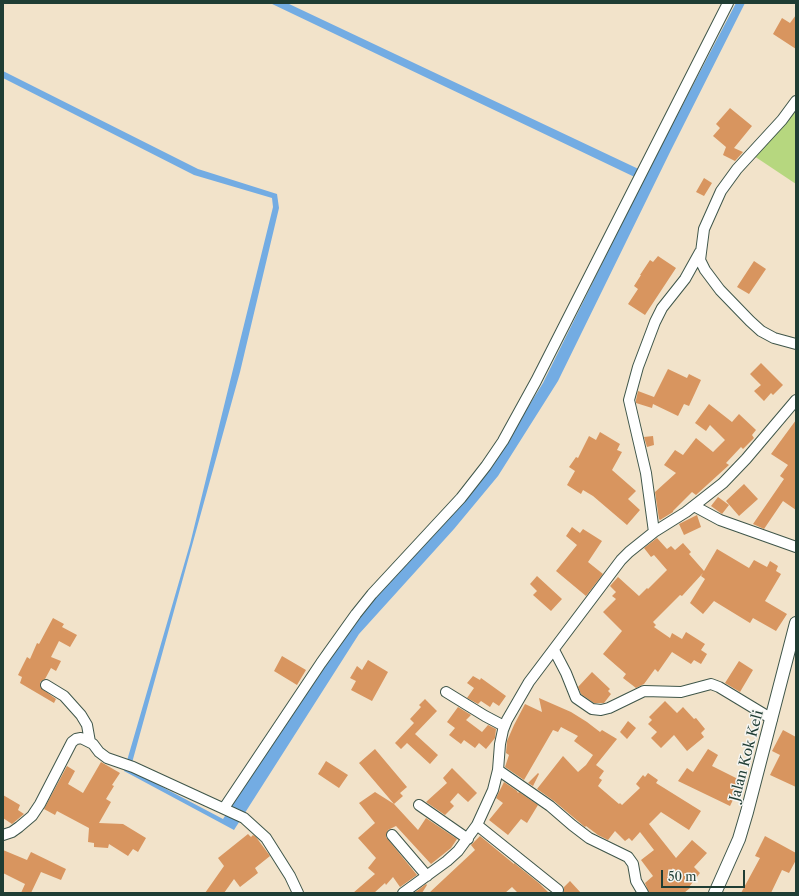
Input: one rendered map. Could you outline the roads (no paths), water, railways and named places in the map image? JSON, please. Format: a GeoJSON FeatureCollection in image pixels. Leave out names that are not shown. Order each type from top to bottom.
{"type":"FeatureCollection","features":[{"type":"Feature","properties":{"kind":"street"},"geometry":{"type":"LineString","coordinates":[[226,809],[321,663],[356,614],[372,594],[461,498],[495,454],[536,381],[728,3]]}},
{"type":"Feature","properties":{"kind":"street"},"geometry":{"type":"LineString","coordinates":[[796,102],[782,120],[728,180],[718,197],[704,229],[700,260],[707,273],[729,300],[761,330],[774,338],[796,344]]}},
{"type":"Feature","properties":{"kind":"street"},"geometry":{"type":"LineString","coordinates":[[654,532],[646,474],[629,400],[638,367],[659,313],[685,279],[701,249]]}},
{"type":"Feature","properties":{"kind":"street"},"geometry":{"type":"LineString","coordinates":[[403,893],[447,861],[458,851],[477,825],[493,790],[498,770],[500,744],[504,726],[529,682],[621,560],[633,548],[654,532],[694,506],[723,483],[756,448],[796,400]]}},
{"type":"Feature","properties":{"kind":"street"},"geometry":{"type":"LineString","coordinates":[[694,506],[720,520],[796,547]]}},
{"type":"Feature","properties":{"kind":"street","name":"Jalan Kok Keli"},"geometry":{"type":"LineString","coordinates":[[715,893],[739,839],[796,623]]}},
{"type":"Feature","properties":{"kind":"street"},"geometry":{"type":"LineString","coordinates":[[554,650],[566,673],[576,698],[592,709],[601,710],[609,708],[644,691],[681,692],[710,684],[719,687],[772,718]]}},
{"type":"Feature","properties":{"kind":"street"},"geometry":{"type":"LineString","coordinates":[[46,685],[64,696],[81,715],[87,725],[90,742]]}},
{"type":"Feature","properties":{"kind":"street"},"geometry":{"type":"LineString","coordinates":[[446,692],[504,726]]}},
{"type":"Feature","properties":{"kind":"street"},"geometry":{"type":"LineString","coordinates":[[3,835],[19,828],[32,816],[74,740],[81,738],[90,742],[107,758],[129,765],[244,818],[266,838],[290,876],[298,893]]}},
{"type":"Feature","properties":{"kind":"street"},"geometry":{"type":"LineString","coordinates":[[498,770],[550,806],[589,838],[628,857],[633,864],[636,881],[642,893]]}},
{"type":"Feature","properties":{"kind":"street"},"geometry":{"type":"LineString","coordinates":[[419,805],[468,838]]}},
{"type":"Feature","properties":{"kind":"street"},"geometry":{"type":"LineString","coordinates":[[477,825],[558,890]]}},
{"type":"Feature","properties":{"kind":"street"},"geometry":{"type":"LineString","coordinates":[[392,835],[427,876]]}},
{"type":"Feature","properties":{"kind":"water"},"geometry":{"type":"Polygon","coordinates":[[[270,3],[287,3],[647,173],[736,3],[745,3],[558,381],[498,476],[454,529],[359,634],[234,830],[124,771],[190,544],[273,207],[272,198],[194,175],[3,78],[3,71],[198,169],[277,194],[279,208],[240,372],[130,770],[223,819],[356,617],[487,473],[543,383],[643,181],[270,3]]]}}]}
